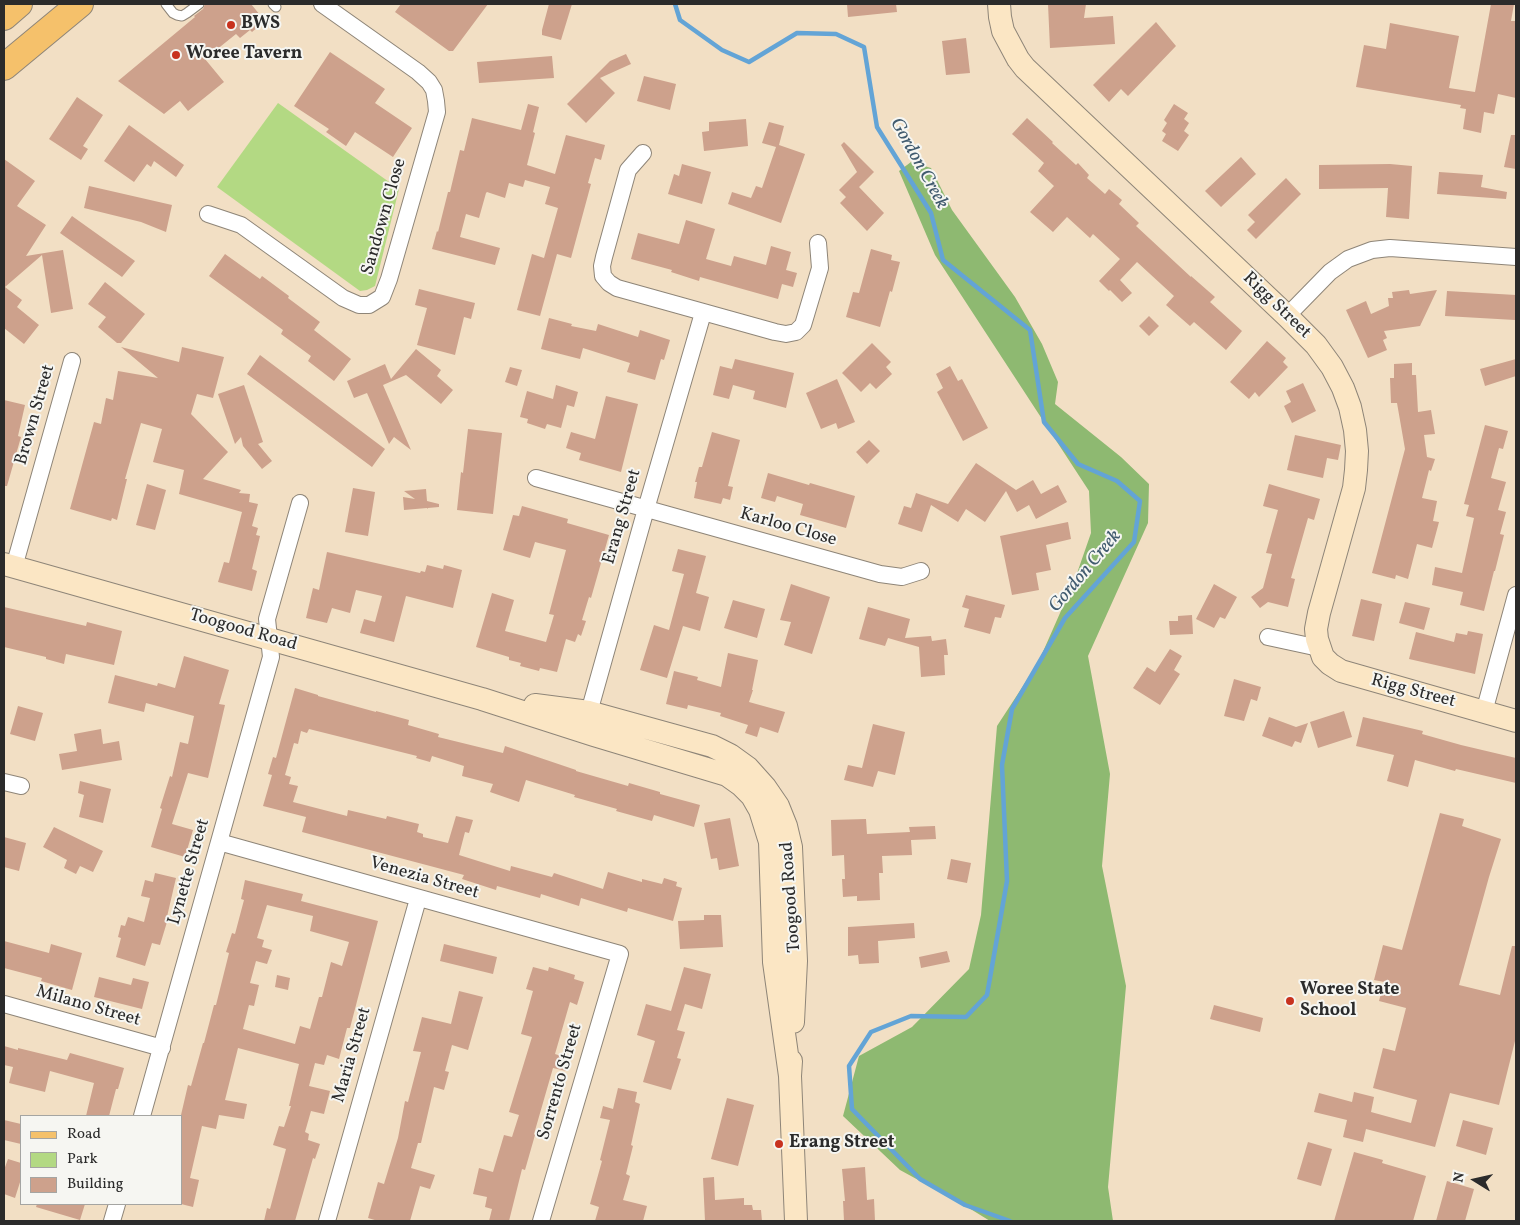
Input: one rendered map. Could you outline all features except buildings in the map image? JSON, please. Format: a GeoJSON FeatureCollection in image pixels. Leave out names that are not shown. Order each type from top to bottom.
{"type":"FeatureCollection","features":[{"type":"Feature","properties":{"kind":"main road"},"geometry":{"type":"LineString","coordinates":[[4,17],[19,4]]}},
{"type":"Feature","properties":{"kind":"main road"},"geometry":{"type":"LineString","coordinates":[[4,67],[80,4]]}},
{"type":"Feature","properties":{"kind":"street","name":"Sandown Close"},"geometry":{"type":"LineString","coordinates":[[208,214],[241,225],[343,298],[359,305],[364,305],[370,304],[382,296],[389,279],[437,112],[434,90],[429,82],[418,72],[322,4]]}},
{"type":"Feature","properties":{"kind":"street","name":"Rigg Street"},"geometry":{"type":"LineString","coordinates":[[999,4],[1002,27],[1018,59],[1025,68],[1288,316],[1316,345],[1332,367],[1343,388],[1350,407],[1357,451],[1354,488],[1316,629],[1319,648],[1323,657],[1340,672],[1516,721]]}},
{"type":"Feature","properties":{"kind":"street","name":"Rigg Street"},"geometry":{"type":"LineString","coordinates":[[1009,4],[1010,44]]}},
{"type":"Feature","properties":{"kind":"street"},"geometry":{"type":"LineString","coordinates":[[643,153],[628,170],[602,266],[604,276],[609,283],[617,288],[775,332],[786,334],[796,332],[803,325],[820,268],[818,243]]}},
{"type":"Feature","properties":{"kind":"street"},"geometry":{"type":"LineString","coordinates":[[1288,316],[1330,272],[1348,259],[1372,250],[1390,248],[1516,257]]}},
{"type":"Feature","properties":{"kind":"street","name":"Erang Street"},"geometry":{"type":"LineString","coordinates":[[587,722],[703,313]]}},
{"type":"Feature","properties":{"kind":"street","name":"Brown Street"},"geometry":{"type":"LineString","coordinates":[[9,565],[72,361]]}},
{"type":"Feature","properties":{"kind":"street","name":"Karloo Close"},"geometry":{"type":"LineString","coordinates":[[536,478],[880,574],[902,577],[921,571]]}},
{"type":"Feature","properties":{"kind":"street","name":"Lynette Street"},"geometry":{"type":"LineString","coordinates":[[142,1115],[271,657],[267,619],[300,503]]}},
{"type":"Feature","properties":{"kind":"street","name":"Toogood Road"},"geometry":{"type":"LineString","coordinates":[[9,565],[482,698],[587,722],[727,775],[741,785],[752,796],[760,810],[770,842],[774,962],[790,1076],[793,1152],[799,1219]]}},
{"type":"Feature","properties":{"kind":"street"},"geometry":{"type":"LineString","coordinates":[[1484,712],[1516,594]]}},
{"type":"Feature","properties":{"kind":"street"},"geometry":{"type":"LineString","coordinates":[[1268,637],[1319,648]]}},
{"type":"Feature","properties":{"kind":"street"},"geometry":{"type":"LineString","coordinates":[[4,782],[21,786]]}},
{"type":"Feature","properties":{"kind":"street","name":"Venezia Street"},"geometry":{"type":"LineString","coordinates":[[219,842],[620,954]]}},
{"type":"Feature","properties":{"kind":"street","name":"Maria Street"},"geometry":{"type":"LineString","coordinates":[[327,1221],[418,899]]}},
{"type":"Feature","properties":{"kind":"street","name":"Sorrento Street"},"geometry":{"type":"LineString","coordinates":[[541,1221],[620,954]]}},
{"type":"Feature","properties":{"kind":"street","name":"Milano Street"},"geometry":{"type":"LineString","coordinates":[[4,1004],[162,1048]]}},
{"type":"Feature","properties":{"kind":"street"},"geometry":{"type":"LineString","coordinates":[[112,1221],[117,1205]]}},
{"type":"Feature","properties":{"kind":"lane"},"geometry":{"type":"LineString","coordinates":[[166,4],[173,13],[182,16],[199,4]]}},
{"type":"Feature","properties":{"kind":"green space"},"geometry":{"type":"Polygon","coordinates":[[[278,103],[399,189],[375,286],[360,291],[217,187],[278,103]]]}},
{"type":"Feature","properties":{"kind":"green space"},"geometry":{"type":"Polygon","coordinates":[[[911,162],[931,168],[952,210],[1015,297],[1042,344],[1058,382],[1055,404],[1121,457],[1149,484],[1148,523],[1088,656],[1110,774],[1102,866],[1126,986],[1108,1187],[1113,1221],[990,1221],[900,1170],[843,1116],[859,1056],[912,1027],[969,969],[981,915],[997,726],[1038,663],[1075,579],[1091,533],[1089,491],[935,255],[899,171],[911,162]]]}},
{"type":"Feature","properties":{"kind":"waterway","name":"Gordon Creek"},"geometry":{"type":"LineString","coordinates":[[675,4],[680,20],[722,50],[749,62],[797,33],[836,34],[864,47],[877,127],[931,213],[943,260],[1030,330],[1044,422],[1078,464],[1117,481],[1140,501],[1134,542],[1065,618],[1012,709],[1002,765],[1007,881],[987,995],[966,1017],[911,1016],[871,1032],[849,1066],[852,1109],[920,1179],[965,1205],[1010,1221]]}},
{"type":"Feature","properties":{"kind":"place","name":"BWS"},"geometry":{"type":"Point","coordinates":[231,25]}},
{"type":"Feature","properties":{"kind":"place","name":"Woree Tavern"},"geometry":{"type":"Point","coordinates":[176,55]}},
{"type":"Feature","properties":{"kind":"place","name":"Woree State School"},"geometry":{"type":"Point","coordinates":[1290,1001]}},
{"type":"Feature","properties":{"kind":"place","name":"Erang Street"},"geometry":{"type":"Point","coordinates":[779,1144]}}]}
